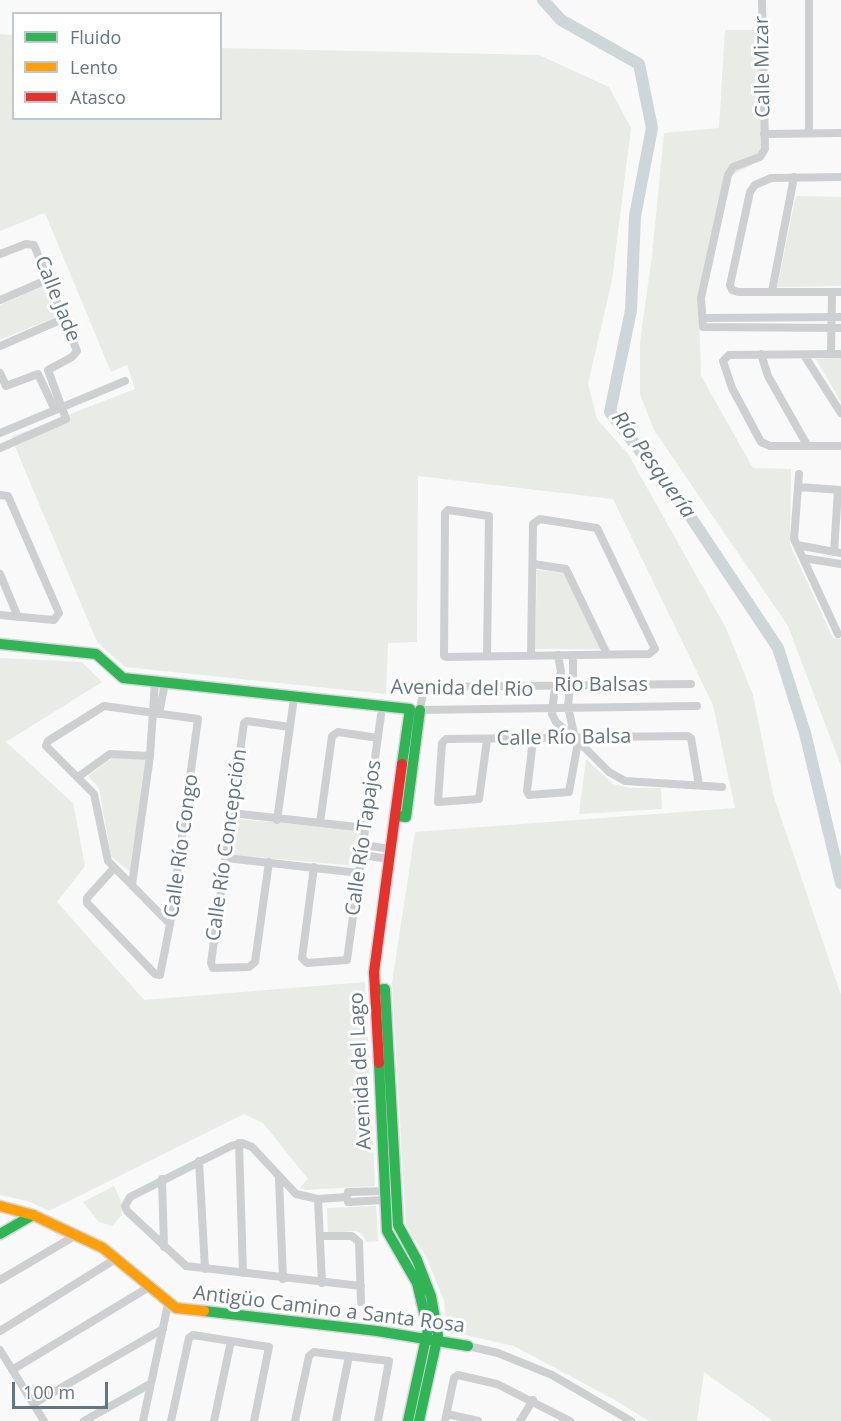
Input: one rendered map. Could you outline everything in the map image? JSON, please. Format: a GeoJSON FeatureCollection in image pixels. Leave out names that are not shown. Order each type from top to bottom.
{"type":"FeatureCollection","features":[{"type":"Feature","properties":{"kind":"street","name":"Calle Mizar"},"geometry":{"type":"LineString","coordinates":[[762,0],[764,134]]}},
{"type":"Feature","properties":{"kind":"street"},"geometry":{"type":"LineString","coordinates":[[809,0],[809,133]]}},
{"type":"Feature","properties":{"kind":"street"},"geometry":{"type":"LineString","coordinates":[[841,133],[764,134],[764,154],[734,167],[728,175],[701,298],[703,327],[707,329],[841,328]]}},
{"type":"Feature","properties":{"kind":"street"},"geometry":{"type":"LineString","coordinates":[[831,354],[832,316],[837,292],[734,292],[730,285],[750,192],[760,181],[794,177],[841,177]]}},
{"type":"Feature","properties":{"kind":"street"},"geometry":{"type":"LineString","coordinates":[[772,291],[794,177]]}},
{"type":"Feature","properties":{"kind":"street","name":"Calle Jade"},"geometry":{"type":"LineString","coordinates":[[0,254],[32,244],[65,318],[77,351],[72,357],[48,370],[59,409]]}},
{"type":"Feature","properties":{"kind":"street"},"geometry":{"type":"LineString","coordinates":[[0,300],[49,279]]}},
{"type":"Feature","properties":{"kind":"street"},"geometry":{"type":"LineString","coordinates":[[704,318],[841,316]]}},
{"type":"Feature","properties":{"kind":"street"},"geometry":{"type":"LineString","coordinates":[[0,346],[65,318]]}},
{"type":"Feature","properties":{"kind":"street"},"geometry":{"type":"LineString","coordinates":[[761,354],[768,376],[807,445]]}},
{"type":"Feature","properties":{"kind":"street"},"geometry":{"type":"LineString","coordinates":[[841,354],[729,355],[723,361],[732,388],[758,438],[771,446],[841,446]]}},
{"type":"Feature","properties":{"kind":"street"},"geometry":{"type":"LineString","coordinates":[[804,355],[841,413]]}},
{"type":"Feature","properties":{"kind":"street"},"geometry":{"type":"LineString","coordinates":[[0,373],[6,386],[38,374],[59,409],[66,416],[64,422],[2,447],[0,433],[59,409],[125,381]]}},
{"type":"Feature","properties":{"kind":"street"},"geometry":{"type":"LineString","coordinates":[[799,474],[794,529],[797,545],[832,616],[838,634]]}},
{"type":"Feature","properties":{"kind":"street"},"geometry":{"type":"LineString","coordinates":[[797,545],[837,552],[839,490],[798,487]]}},
{"type":"Feature","properties":{"kind":"street"},"geometry":{"type":"LineString","coordinates":[[0,495],[8,496],[59,613],[54,620],[0,615]]}},
{"type":"Feature","properties":{"kind":"street"},"geometry":{"type":"LineString","coordinates":[[487,656],[488,514],[446,510],[444,656],[487,656],[649,654],[655,649],[597,528],[537,520],[533,524],[531,655]]}},
{"type":"Feature","properties":{"kind":"street"},"geometry":{"type":"LineString","coordinates":[[803,558],[841,564]]}},
{"type":"Feature","properties":{"kind":"street"},"geometry":{"type":"LineString","coordinates":[[533,564],[559,566],[568,571],[608,654]]}},
{"type":"Feature","properties":{"kind":"street"},"geometry":{"type":"LineString","coordinates":[[0,574],[18,617]]}},
{"type":"Feature","properties":{"kind":"street"},"geometry":{"type":"LineString","coordinates":[[832,616],[841,617]]}},
{"type":"Feature","properties":{"kind":"street","name":"Avenida del Rio"},"geometry":{"type":"LineString","coordinates":[[0,644],[96,654],[123,678],[415,710],[697,706]]}},
{"type":"Feature","properties":{"kind":"street"},"geometry":{"type":"LineString","coordinates":[[558,655],[561,665],[551,708],[556,722],[609,772],[625,781],[722,787]]}},
{"type":"Feature","properties":{"kind":"street"},"geometry":{"type":"LineString","coordinates":[[533,740],[528,794],[569,792],[577,740],[568,707],[573,677],[573,655]]}},
{"type":"Feature","properties":{"kind":"street"},"geometry":{"type":"LineString","coordinates":[[160,682],[162,712],[153,715],[104,706],[48,741],[46,746],[94,794],[104,851],[114,868],[170,924]]}},
{"type":"Feature","properties":{"kind":"street"},"geometry":{"type":"LineString","coordinates":[[132,885],[150,756],[153,715],[160,682]]}},
{"type":"Feature","properties":{"kind":"street","name":"Rio Balsas"},"geometry":{"type":"LineString","coordinates":[[415,710],[423,692],[429,687],[691,684]]}},
{"type":"Feature","properties":{"kind":"street"},"geometry":{"type":"LineString","coordinates":[[277,819],[293,705]]}},
{"type":"Feature","properties":{"kind":"street","name":"Avenida del Lago"},"geometry":{"type":"LineString","coordinates":[[415,710],[400,816],[390,854],[374,972],[380,989],[385,1086],[398,1225],[417,1260],[431,1296],[431,1340],[419,1421]]}},
{"type":"Feature","properties":{"kind":"street","name":"Calle Río Congo"},"geometry":{"type":"LineString","coordinates":[[114,868],[87,901],[155,974],[160,975],[170,924],[200,724],[196,717],[162,712]]}},
{"type":"Feature","properties":{"kind":"street","name":"Calle Río Tapajos"},"geometry":{"type":"LineString","coordinates":[[314,867],[302,954],[304,962],[347,960],[381,715]]}},
{"type":"Feature","properties":{"kind":"street","name":"Calle Río Concepción"},"geometry":{"type":"LineString","coordinates":[[269,862],[256,960],[249,968],[213,968],[211,963],[245,722],[290,727]]}},
{"type":"Feature","properties":{"kind":"street"},"geometry":{"type":"LineString","coordinates":[[320,823],[331,739],[338,732],[378,738]]}},
{"type":"Feature","properties":{"kind":"street","name":"Calle Río Balsa"},"geometry":{"type":"LineString","coordinates":[[487,740],[480,798],[439,802],[436,799],[443,741],[487,740],[577,740],[687,736],[691,738],[699,785]]}},
{"type":"Feature","properties":{"kind":"street"},"geometry":{"type":"LineString","coordinates":[[78,777],[110,754],[150,756]]}},
{"type":"Feature","properties":{"kind":"street"},"geometry":{"type":"LineString","coordinates":[[231,813],[366,828]]}},
{"type":"Feature","properties":{"kind":"street"},"geometry":{"type":"LineString","coordinates":[[363,845],[390,854]]}},
{"type":"Feature","properties":{"kind":"street"},"geometry":{"type":"LineString","coordinates":[[362,855],[390,854]]}},
{"type":"Feature","properties":{"kind":"street"},"geometry":{"type":"LineString","coordinates":[[226,858],[359,873]]}},
{"type":"Feature","properties":{"kind":"street","name":"Avenida del Lago"},"geometry":{"type":"LineString","coordinates":[[385,1086],[387,1231],[411,1269],[423,1299],[431,1340],[408,1421]]}},
{"type":"Feature","properties":{"kind":"street"},"geometry":{"type":"LineString","coordinates":[[361,1287],[186,1266],[127,1211],[125,1206],[130,1197],[162,1179],[238,1143],[252,1147],[279,1179],[296,1194],[318,1199],[385,1196]]}},
{"type":"Feature","properties":{"kind":"street"},"geometry":{"type":"LineString","coordinates":[[238,1143],[243,1274]]}},
{"type":"Feature","properties":{"kind":"street"},"geometry":{"type":"LineString","coordinates":[[199,1161],[205,1269]]}},
{"type":"Feature","properties":{"kind":"street"},"geometry":{"type":"LineString","coordinates":[[162,1179],[164,1247]]}},
{"type":"Feature","properties":{"kind":"street"},"geometry":{"type":"LineString","coordinates":[[279,1179],[284,1279]]}},
{"type":"Feature","properties":{"kind":"street"},"geometry":{"type":"LineString","coordinates":[[318,1199],[322,1283]]}},
{"type":"Feature","properties":{"kind":"street"},"geometry":{"type":"LineString","coordinates":[[0,1214],[5,1207]]}},
{"type":"Feature","properties":{"kind":"street","name":"Antigüo Camino a Santa Rosa"},"geometry":{"type":"LineString","coordinates":[[5,1207],[33,1215],[78,1234],[117,1258],[168,1304],[176,1308],[468,1346],[509,1357],[552,1375],[631,1421]]}},
{"type":"Feature","properties":{"kind":"street"},"geometry":{"type":"LineString","coordinates":[[0,1234],[33,1215]]}},
{"type":"Feature","properties":{"kind":"street"},"geometry":{"type":"LineString","coordinates":[[0,1280],[78,1234]]}},
{"type":"Feature","properties":{"kind":"street"},"geometry":{"type":"LineString","coordinates":[[320,1236],[352,1236],[356,1239],[360,1246],[361,1302]]}},
{"type":"Feature","properties":{"kind":"street"},"geometry":{"type":"LineString","coordinates":[[0,1331],[117,1258]]}},
{"type":"Feature","properties":{"kind":"street"},"geometry":{"type":"LineString","coordinates":[[12,1370],[149,1287]]}},
{"type":"Feature","properties":{"kind":"street"},"geometry":{"type":"LineString","coordinates":[[143,1421],[168,1304]]}},
{"type":"Feature","properties":{"kind":"street"},"geometry":{"type":"LineString","coordinates":[[33,1404],[163,1329]]}},
{"type":"Feature","properties":{"kind":"street"},"geometry":{"type":"LineString","coordinates":[[171,1421],[190,1335],[269,1347],[254,1421]]}},
{"type":"Feature","properties":{"kind":"street"},"geometry":{"type":"LineString","coordinates":[[217,1420],[231,1341]]}},
{"type":"Feature","properties":{"kind":"street"},"geometry":{"type":"LineString","coordinates":[[0,1351],[44,1421]]}},
{"type":"Feature","properties":{"kind":"street"},"geometry":{"type":"LineString","coordinates":[[295,1421],[311,1352],[389,1361],[378,1421]]}},
{"type":"Feature","properties":{"kind":"street"},"geometry":{"type":"LineString","coordinates":[[336,1421],[349,1356]]}},
{"type":"Feature","properties":{"kind":"street"},"geometry":{"type":"LineString","coordinates":[[478,1421],[446,1417],[456,1376],[497,1384],[533,1400],[569,1421]]}},
{"type":"Feature","properties":{"kind":"street"},"geometry":{"type":"LineString","coordinates":[[84,1421],[150,1384]]}},
{"type":"Feature","properties":{"kind":"street"},"geometry":{"type":"LineString","coordinates":[[520,1421],[533,1400]]}},
{"type":"Feature","properties":{"kind":"shaded area"},"geometry":{"type":"Polygon","coordinates":[[[725,30],[761,30],[761,160],[732,175],[699,316],[701,376],[753,468],[791,469],[790,545],[833,638],[841,639],[841,766],[788,626],[654,430],[640,394],[640,342],[652,256],[664,133],[719,128],[725,30]]]}},
{"type":"Feature","properties":{"kind":"shaded area"},"geometry":{"type":"Polygon","coordinates":[[[0,34],[12,35],[12,120],[222,120],[222,48],[539,55],[609,87],[631,128],[612,280],[588,384],[597,419],[628,454],[726,628],[753,695],[773,794],[841,995],[841,1421],[773,1421],[704,1372],[697,1421],[649,1421],[514,1346],[447,1331],[444,1300],[427,1259],[406,1225],[392,983],[415,832],[735,808],[713,705],[613,499],[418,476],[417,642],[388,643],[386,694],[125,667],[97,642],[11,437],[135,389],[127,365],[111,372],[45,213],[0,231],[0,34]]]}},
{"type":"Feature","properties":{"kind":"shaded area"},"geometry":{"type":"Polygon","coordinates":[[[796,196],[841,197],[841,286],[777,287],[796,196]]]}},
{"type":"Feature","properties":{"kind":"shaded area"},"geometry":{"type":"Polygon","coordinates":[[[48,284],[61,315],[0,340],[0,305],[48,284]]]}},
{"type":"Feature","properties":{"kind":"shaded area"},"geometry":{"type":"Polygon","coordinates":[[[841,358],[841,402],[816,359],[841,358]]]}},
{"type":"Feature","properties":{"kind":"shaded area"},"geometry":{"type":"Polygon","coordinates":[[[537,570],[563,572],[603,649],[535,649],[537,570]]]}},
{"type":"Feature","properties":{"kind":"shaded area"},"geometry":{"type":"Polygon","coordinates":[[[0,658],[82,662],[102,682],[6,742],[73,803],[85,866],[57,902],[144,1000],[365,982],[375,1186],[305,1190],[300,1187],[308,1179],[263,1123],[244,1114],[49,1211],[28,1201],[0,1195],[0,658]]]}},
{"type":"Feature","properties":{"kind":"shaded area"},"geometry":{"type":"Polygon","coordinates":[[[115,756],[146,759],[130,872],[111,856],[99,788],[88,776],[115,756]]]}},
{"type":"Feature","properties":{"kind":"shaded area"},"geometry":{"type":"Polygon","coordinates":[[[586,759],[613,784],[630,788],[661,788],[662,809],[579,814],[586,759]]]}},
{"type":"Feature","properties":{"kind":"shaded area"},"geometry":{"type":"Polygon","coordinates":[[[237,819],[361,830],[357,866],[233,855],[237,819]]]}},
{"type":"Feature","properties":{"kind":"shaded area"},"geometry":{"type":"Polygon","coordinates":[[[114,1186],[121,1201],[122,1215],[112,1226],[99,1222],[83,1202],[114,1186]]]}},
{"type":"Feature","properties":{"kind":"shaded area"},"geometry":{"type":"Polygon","coordinates":[[[376,1206],[378,1241],[367,1242],[362,1234],[356,1231],[328,1233],[327,1208],[376,1206]]]}},
{"type":"Feature","properties":{"kind":"waterway","name":"Río Pesquería"},"geometry":{"type":"LineString","coordinates":[[543,0],[561,20],[639,64],[652,128],[635,216],[631,310],[610,412],[686,510],[778,648],[805,733],[841,883]]}},
{"type":"Feature","properties":{"kind":"traffic: fast"},"geometry":{"type":"LineString","coordinates":[[0,644],[96,654],[123,678],[410,709],[402,764]]}},
{"type":"Feature","properties":{"kind":"traffic: fast"},"geometry":{"type":"LineString","coordinates":[[395,816],[406,817],[420,710]]}},
{"type":"Feature","properties":{"kind":"traffic: fast"},"geometry":{"type":"LineString","coordinates":[[375,990],[385,989],[398,1225],[417,1260],[431,1296],[438,1335],[419,1421]]}},
{"type":"Feature","properties":{"kind":"traffic: fast"},"geometry":{"type":"LineString","coordinates":[[379,1063],[387,1231],[417,1283],[428,1329],[408,1421]]}},
{"type":"Feature","properties":{"kind":"traffic: fast"},"geometry":{"type":"LineString","coordinates":[[0,1234],[33,1215]]}},
{"type":"Feature","properties":{"kind":"traffic: fast"},"geometry":{"type":"LineString","coordinates":[[204,1311],[377,1331],[468,1346]]}},
{"type":"Feature","properties":{"kind":"traffic: slow"},"geometry":{"type":"LineString","coordinates":[[0,1206],[33,1215],[103,1248],[176,1308],[204,1311]]}},
{"type":"Feature","properties":{"kind":"traffic: jam"},"geometry":{"type":"LineString","coordinates":[[379,1063],[374,972],[402,764]]}}]}
